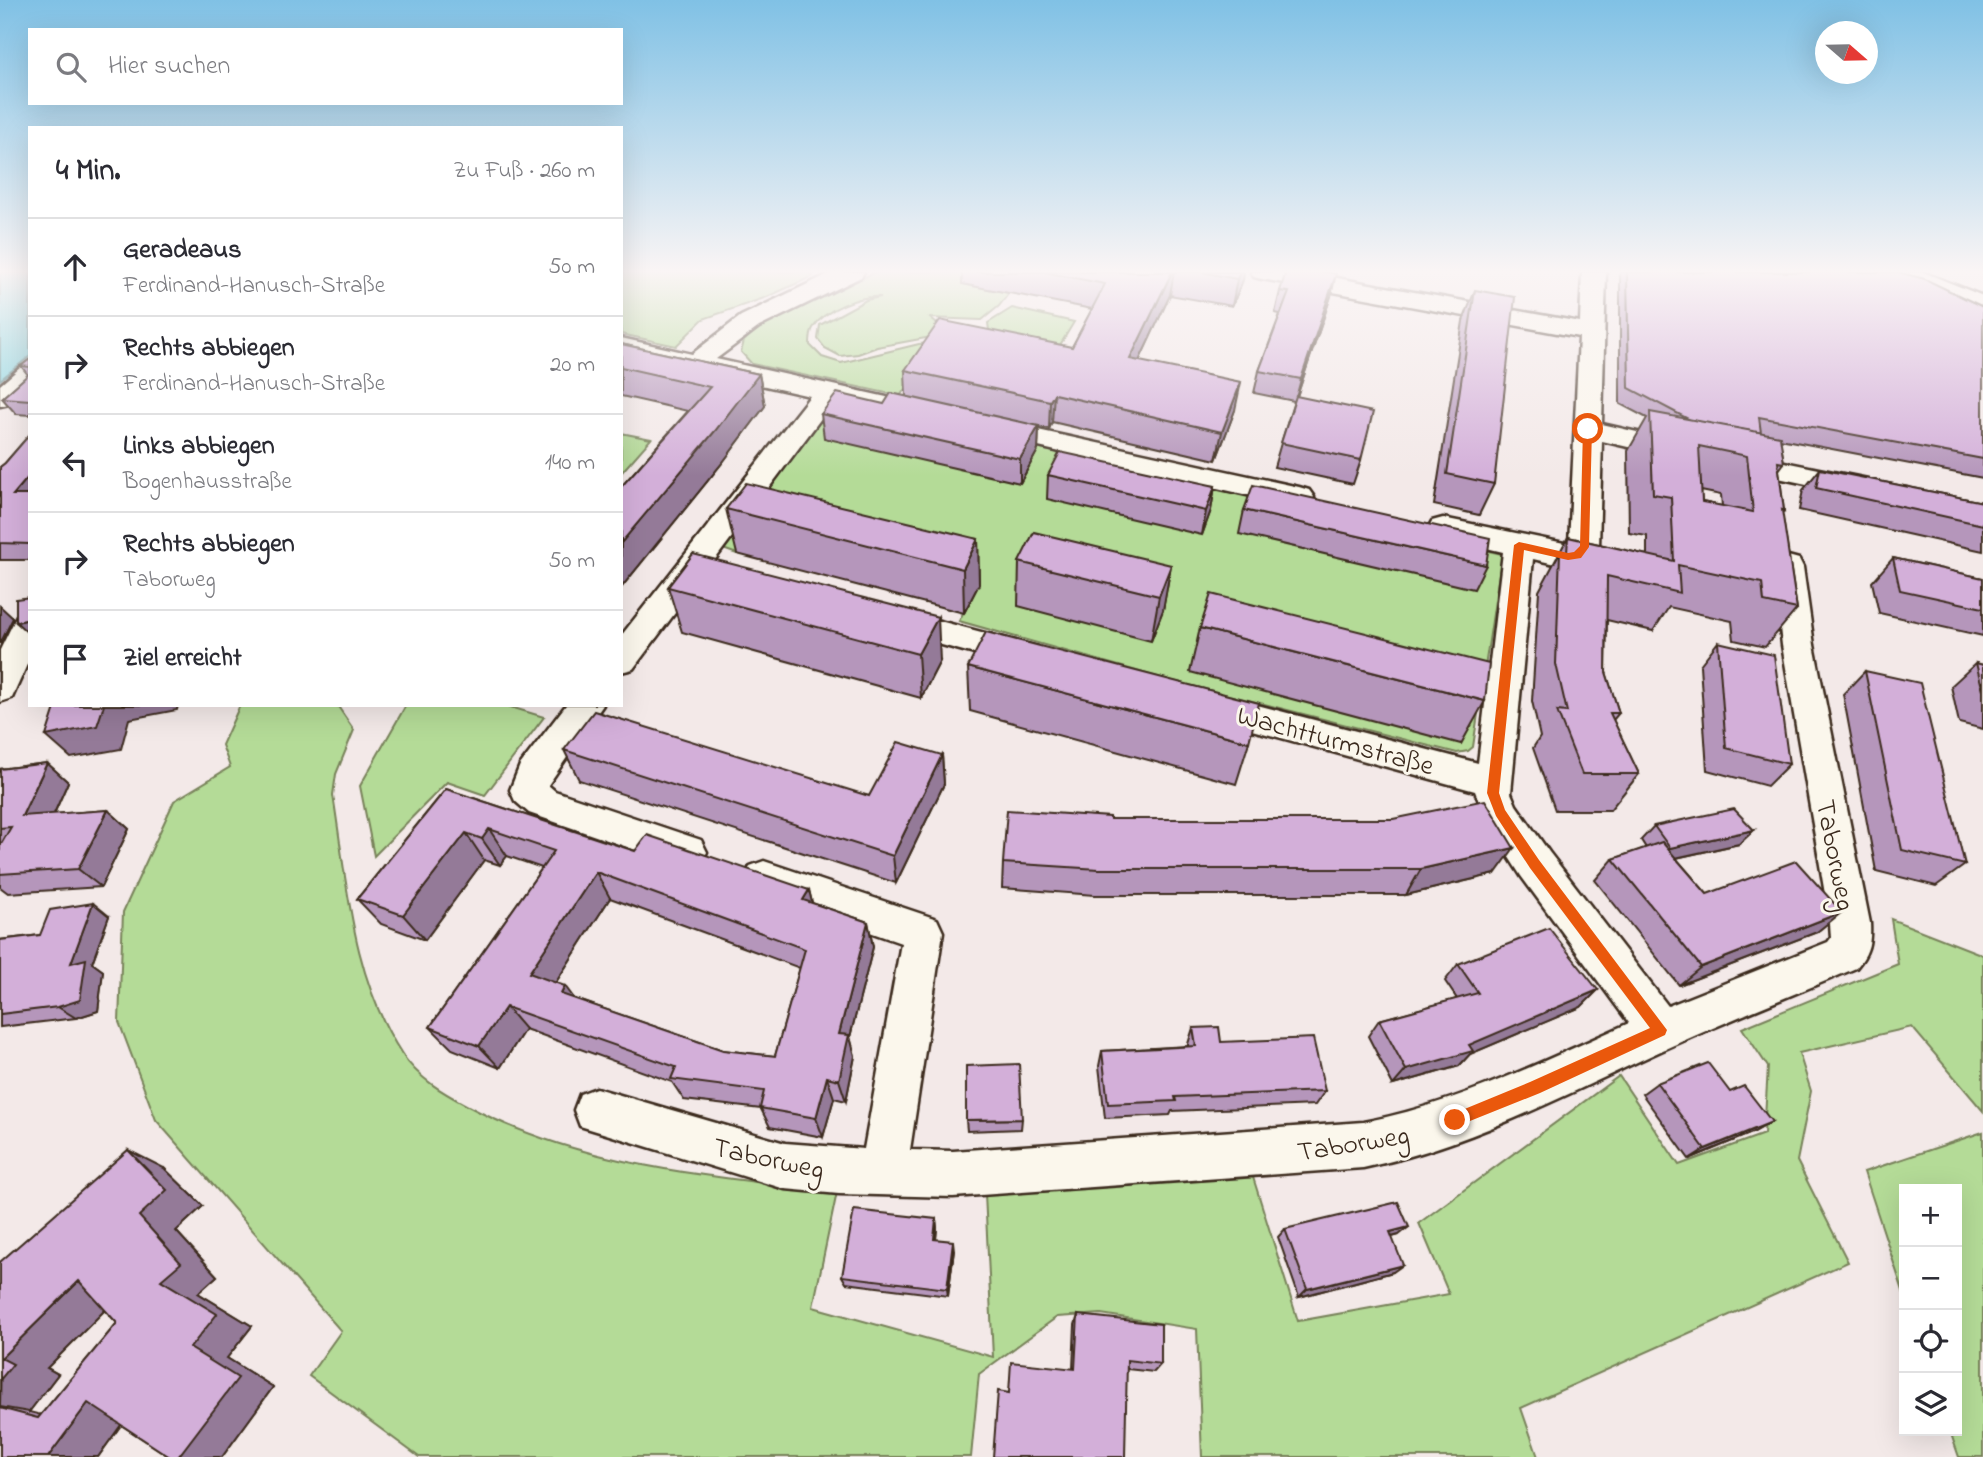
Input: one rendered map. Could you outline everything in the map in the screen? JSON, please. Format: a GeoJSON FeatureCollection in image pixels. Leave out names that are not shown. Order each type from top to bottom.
{"type":"FeatureCollection","features":[{"type":"Feature","properties":{"kind":"street"},"geometry":{"type":"LineString","coordinates":[[698,363],[722,340]]}},
{"type":"Feature","properties":{"kind":"street"},"geometry":{"type":"LineString","coordinates":[[1412,522],[1568,556],[1577,555],[1584,547],[1592,340]]}},
{"type":"Feature","properties":{"kind":"street"},"geometry":{"type":"LineString","coordinates":[[623,346],[906,409]]}},
{"type":"Feature","properties":{"kind":"street"},"geometry":{"type":"LineString","coordinates":[[0,398],[28,375]]}},
{"type":"Feature","properties":{"kind":"street"},"geometry":{"type":"LineString","coordinates":[[623,658],[706,570],[827,391]]}},
{"type":"Feature","properties":{"kind":"street"},"geometry":{"type":"LineString","coordinates":[[972,424],[1331,503]]}},
{"type":"Feature","properties":{"kind":"street"},"geometry":{"type":"LineString","coordinates":[[1588,429],[1887,492]]}},
{"type":"Feature","properties":{"kind":"street","name":"Taborweg"},"geometry":{"type":"LineString","coordinates":[[596,1110],[785,1167],[883,1173],[953,1174],[1092,1166],[1363,1145],[1408,1136],[1455,1120],[1535,1088],[1660,1030],[1842,956],[1851,944],[1850,923],[1798,645],[1777,470]]}},
{"type":"Feature","properties":{"kind":"street"},"geometry":{"type":"LineString","coordinates":[[1519,545],[1492,781],[1493,793],[1500,812],[1521,843],[1660,1030]]}},
{"type":"Feature","properties":{"kind":"street"},"geometry":{"type":"LineString","coordinates":[[866,613],[1053,663]]}},
{"type":"Feature","properties":{"kind":"street"},"geometry":{"type":"LineString","coordinates":[[0,689],[28,624]]}},
{"type":"Feature","properties":{"kind":"street","name":"Wachtturmstraße"},"geometry":{"type":"LineString","coordinates":[[1173,695],[1492,781]]}},
{"type":"Feature","properties":{"kind":"street"},"geometry":{"type":"LineString","coordinates":[[584,707],[533,775],[528,790],[542,802],[923,932],[883,1173]]}},
{"type":"Feature","properties":{"kind":"green space"},"geometry":{"type":"Polygon","coordinates":[[[648,340],[682,340],[676,346],[648,340]]]}},
{"type":"Feature","properties":{"kind":"green space"},"geometry":{"type":"Polygon","coordinates":[[[810,340],[810,345],[822,357],[841,363],[938,342],[900,396],[752,364],[741,352],[744,341],[810,340]]]}},
{"type":"Feature","properties":{"kind":"green space"},"geometry":{"type":"Polygon","coordinates":[[[819,340],[915,340],[840,356],[825,348],[819,340]]]}},
{"type":"Feature","properties":{"kind":"green space"},"geometry":{"type":"Polygon","coordinates":[[[1023,340],[1063,340],[1057,350],[1023,340]]]}},
{"type":"Feature","properties":{"kind":"green space"},"geometry":{"type":"Polygon","coordinates":[[[834,402],[1502,554],[1473,747],[1457,753],[1165,679],[959,621],[978,584],[756,528],[737,554],[723,549],[834,402]]]}},
{"type":"Feature","properties":{"kind":"green space"},"geometry":{"type":"Polygon","coordinates":[[[623,433],[651,439],[623,471],[623,433]]]}},
{"type":"Feature","properties":{"kind":"green space"},"geometry":{"type":"Polygon","coordinates":[[[239,707],[338,707],[354,730],[336,774],[333,795],[354,929],[372,994],[385,1025],[402,1054],[423,1078],[458,1101],[511,1127],[601,1156],[695,1174],[837,1192],[813,1307],[993,1357],[985,1194],[1252,1174],[1298,1321],[1449,1294],[1419,1223],[1619,1076],[1679,1165],[1764,1134],[1768,1067],[1742,1028],[1898,964],[1891,919],[1983,955],[1983,1111],[1912,1027],[1799,1053],[1811,1091],[1797,1161],[1848,1262],[1521,1408],[1538,1457],[1202,1457],[1197,1329],[1101,1314],[1057,1317],[979,1374],[971,1457],[419,1457],[309,1376],[341,1331],[156,1120],[119,1022],[123,912],[174,801],[230,767],[222,745],[239,707]]]}},
{"type":"Feature","properties":{"kind":"green space"},"geometry":{"type":"Polygon","coordinates":[[[405,707],[511,707],[544,717],[485,795],[447,782],[374,856],[360,786],[405,707]]]}},
{"type":"Feature","properties":{"kind":"green space"},"geometry":{"type":"Polygon","coordinates":[[[1983,1132],[1983,1457],[1959,1457],[1952,1436],[1962,1436],[1962,1184],[1899,1184],[1899,1279],[1864,1172],[1983,1132]]]}},
{"type":"Feature","properties":{"kind":"water"},"geometry":{"type":"Polygon","coordinates":[[[0,340],[28,340],[28,358],[0,380],[0,340]]]}},
{"type":"Feature","properties":{"kind":"building"},"geometry":{"type":"Polygon","coordinates":[[[926,340],[1038,340],[1072,347],[1076,340],[1139,340],[1130,359],[1241,382],[1222,432],[1054,394],[1050,401],[905,370],[926,340]]]}},
{"type":"Feature","properties":{"kind":"building"},"geometry":{"type":"Polygon","coordinates":[[[1271,340],[1314,340],[1301,379],[1259,371],[1271,340]]]}},
{"type":"Feature","properties":{"kind":"building"},"geometry":{"type":"Polygon","coordinates":[[[1467,340],[1510,340],[1494,484],[1447,474],[1467,340]]]}},
{"type":"Feature","properties":{"kind":"building"},"geometry":{"type":"Polygon","coordinates":[[[1628,340],[1983,340],[1983,459],[1759,417],[1761,433],[1690,420],[1629,388],[1628,340]]]}},
{"type":"Feature","properties":{"kind":"building"},"geometry":{"type":"Polygon","coordinates":[[[623,344],[759,374],[623,541],[623,485],[710,387],[623,367],[623,344]]]}},
{"type":"Feature","properties":{"kind":"building"},"geometry":{"type":"Polygon","coordinates":[[[28,375],[28,400],[2,398],[28,375]]]}},
{"type":"Feature","properties":{"kind":"building"},"geometry":{"type":"Polygon","coordinates":[[[837,393],[884,404],[891,393],[1039,426],[1020,459],[821,414],[837,393]]]}},
{"type":"Feature","properties":{"kind":"building"},"geometry":{"type":"Polygon","coordinates":[[[1296,396],[1373,412],[1361,460],[1281,443],[1296,396]]]}},
{"type":"Feature","properties":{"kind":"building"},"geometry":{"type":"Polygon","coordinates":[[[1650,412],[1780,436],[1784,463],[1778,462],[1784,511],[1782,510],[1797,609],[1764,602],[1762,583],[1678,565],[1680,593],[1607,576],[1606,672],[1619,713],[1610,713],[1639,774],[1582,774],[1557,711],[1567,712],[1556,664],[1560,552],[1567,553],[1568,537],[1674,561],[1671,497],[1653,494],[1650,412]],[[1699,446],[1702,502],[1753,512],[1747,456],[1699,446]]]}},
{"type":"Feature","properties":{"kind":"building"},"geometry":{"type":"Polygon","coordinates":[[[28,436],[28,477],[13,495],[28,495],[28,544],[0,543],[0,467],[28,436]]]}},
{"type":"Feature","properties":{"kind":"building"},"geometry":{"type":"Polygon","coordinates":[[[1060,452],[1215,486],[1206,511],[1048,475],[1060,452]]]}},
{"type":"Feature","properties":{"kind":"building"},"geometry":{"type":"Polygon","coordinates":[[[1820,469],[1983,502],[1983,525],[1816,488],[1820,469]]]}},
{"type":"Feature","properties":{"kind":"building"},"geometry":{"type":"Polygon","coordinates":[[[746,483],[978,539],[963,569],[726,509],[746,483]]]}},
{"type":"Feature","properties":{"kind":"building"},"geometry":{"type":"Polygon","coordinates":[[[1253,485],[1490,538],[1486,565],[1244,510],[1253,485]]]}},
{"type":"Feature","properties":{"kind":"building"},"geometry":{"type":"Polygon","coordinates":[[[1034,532],[1171,565],[1159,596],[1019,562],[1034,532]]]}},
{"type":"Feature","properties":{"kind":"building"},"geometry":{"type":"Polygon","coordinates":[[[693,554],[938,617],[918,654],[668,587],[693,554]]]}},
{"type":"Feature","properties":{"kind":"building"},"geometry":{"type":"Polygon","coordinates":[[[1893,558],[1983,578],[1983,608],[1900,590],[1893,558]]]}},
{"type":"Feature","properties":{"kind":"building"},"geometry":{"type":"Polygon","coordinates":[[[1211,594],[1489,664],[1485,701],[1200,628],[1211,594]]]}},
{"type":"Feature","properties":{"kind":"building"},"geometry":{"type":"Polygon","coordinates":[[[28,597],[28,619],[16,622],[16,599],[28,597]]]}},
{"type":"Feature","properties":{"kind":"building"},"geometry":{"type":"Polygon","coordinates":[[[986,632],[1259,703],[1249,742],[968,667],[986,632]]]}},
{"type":"Feature","properties":{"kind":"building"},"geometry":{"type":"Polygon","coordinates":[[[1718,642],[1774,655],[1789,764],[1726,748],[1718,642]]]}},
{"type":"Feature","properties":{"kind":"building"},"geometry":{"type":"Polygon","coordinates":[[[1976,663],[1983,665],[1983,691],[1976,663]]]}},
{"type":"Feature","properties":{"kind":"building"},"geometry":{"type":"Polygon","coordinates":[[[1865,671],[1920,683],[1965,865],[1902,850],[1865,671]]]}},
{"type":"Feature","properties":{"kind":"building"},"geometry":{"type":"Polygon","coordinates":[[[55,707],[103,707],[97,726],[46,736],[55,707]]]}},
{"type":"Feature","properties":{"kind":"building"},"geometry":{"type":"Polygon","coordinates":[[[594,711],[869,796],[898,742],[942,755],[893,856],[564,750],[594,711]]]}},
{"type":"Feature","properties":{"kind":"building"},"geometry":{"type":"Polygon","coordinates":[[[47,763],[22,816],[108,810],[78,869],[0,874],[0,846],[11,827],[0,828],[0,769],[47,763]]]}},
{"type":"Feature","properties":{"kind":"building"},"geometry":{"type":"Polygon","coordinates":[[[446,789],[635,851],[647,835],[809,890],[803,900],[868,922],[839,1034],[849,1035],[839,1080],[827,1077],[816,1118],[760,1108],[764,1091],[671,1079],[676,1067],[506,1007],[479,1046],[430,1027],[554,851],[489,829],[482,839],[466,833],[403,915],[357,899],[446,789]],[[596,872],[529,973],[565,986],[561,994],[723,1050],[775,1056],[805,949],[596,872]]]}},
{"type":"Feature","properties":{"kind":"building"},"geometry":{"type":"Polygon","coordinates":[[[1485,800],[1514,848],[1421,869],[1099,869],[1003,863],[1007,810],[1110,819],[1393,819],[1485,800]]]}},
{"type":"Feature","properties":{"kind":"building"},"geometry":{"type":"Polygon","coordinates":[[[1734,809],[1754,830],[1670,848],[1654,826],[1734,809]]]}},
{"type":"Feature","properties":{"kind":"building"},"geometry":{"type":"Polygon","coordinates":[[[1662,842],[1707,894],[1796,861],[1842,912],[1701,967],[1613,859],[1662,842]]]}},
{"type":"Feature","properties":{"kind":"building"},"geometry":{"type":"Polygon","coordinates":[[[93,903],[71,963],[86,959],[80,1000],[58,1007],[0,1014],[0,940],[40,935],[50,910],[93,903]]]}},
{"type":"Feature","properties":{"kind":"building"},"geometry":{"type":"Polygon","coordinates":[[[1549,928],[1598,990],[1469,1045],[1473,1051],[1406,1070],[1379,1020],[1478,993],[1458,964],[1549,928]]]}},
{"type":"Feature","properties":{"kind":"building"},"geometry":{"type":"Polygon","coordinates":[[[1219,1027],[1221,1042],[1313,1038],[1325,1091],[1175,1097],[1176,1101],[1108,1104],[1102,1051],[1196,1046],[1193,1028],[1219,1027]]]}},
{"type":"Feature","properties":{"kind":"building"},"geometry":{"type":"Polygon","coordinates":[[[1708,1063],[1730,1092],[1744,1086],[1772,1122],[1705,1149],[1657,1083],[1708,1063]]]}},
{"type":"Feature","properties":{"kind":"building"},"geometry":{"type":"Polygon","coordinates":[[[1019,1064],[1022,1119],[966,1120],[966,1066],[1019,1064]]]}},
{"type":"Feature","properties":{"kind":"building"},"geometry":{"type":"Polygon","coordinates":[[[128,1150],[167,1190],[139,1216],[181,1263],[161,1280],[217,1314],[190,1348],[238,1378],[178,1457],[170,1457],[88,1403],[48,1457],[0,1457],[0,1408],[38,1418],[117,1323],[79,1281],[1,1358],[13,1364],[0,1380],[0,1262],[128,1150]]]}},
{"type":"Feature","properties":{"kind":"building"},"geometry":{"type":"Polygon","coordinates":[[[1398,1202],[1409,1227],[1390,1232],[1403,1265],[1307,1289],[1285,1229],[1398,1202]]]}},
{"type":"Feature","properties":{"kind":"building"},"geometry":{"type":"Polygon","coordinates":[[[854,1210],[936,1219],[934,1239],[953,1241],[947,1289],[842,1276],[854,1210]]]}},
{"type":"Feature","properties":{"kind":"building"},"geometry":{"type":"Polygon","coordinates":[[[1078,1315],[1161,1324],[1161,1364],[1127,1360],[1125,1457],[993,1457],[998,1391],[1009,1393],[1011,1362],[1075,1369],[1078,1315]]]}},
{"type":"Feature","properties":{"kind":"route"},"geometry":{"type":"LineString","coordinates":[[1455,1120],[1535,1088],[1660,1030],[1535,864],[1500,812],[1493,793],[1492,781],[1519,545],[1568,556],[1577,555],[1584,547],[1588,429]]}}]}
